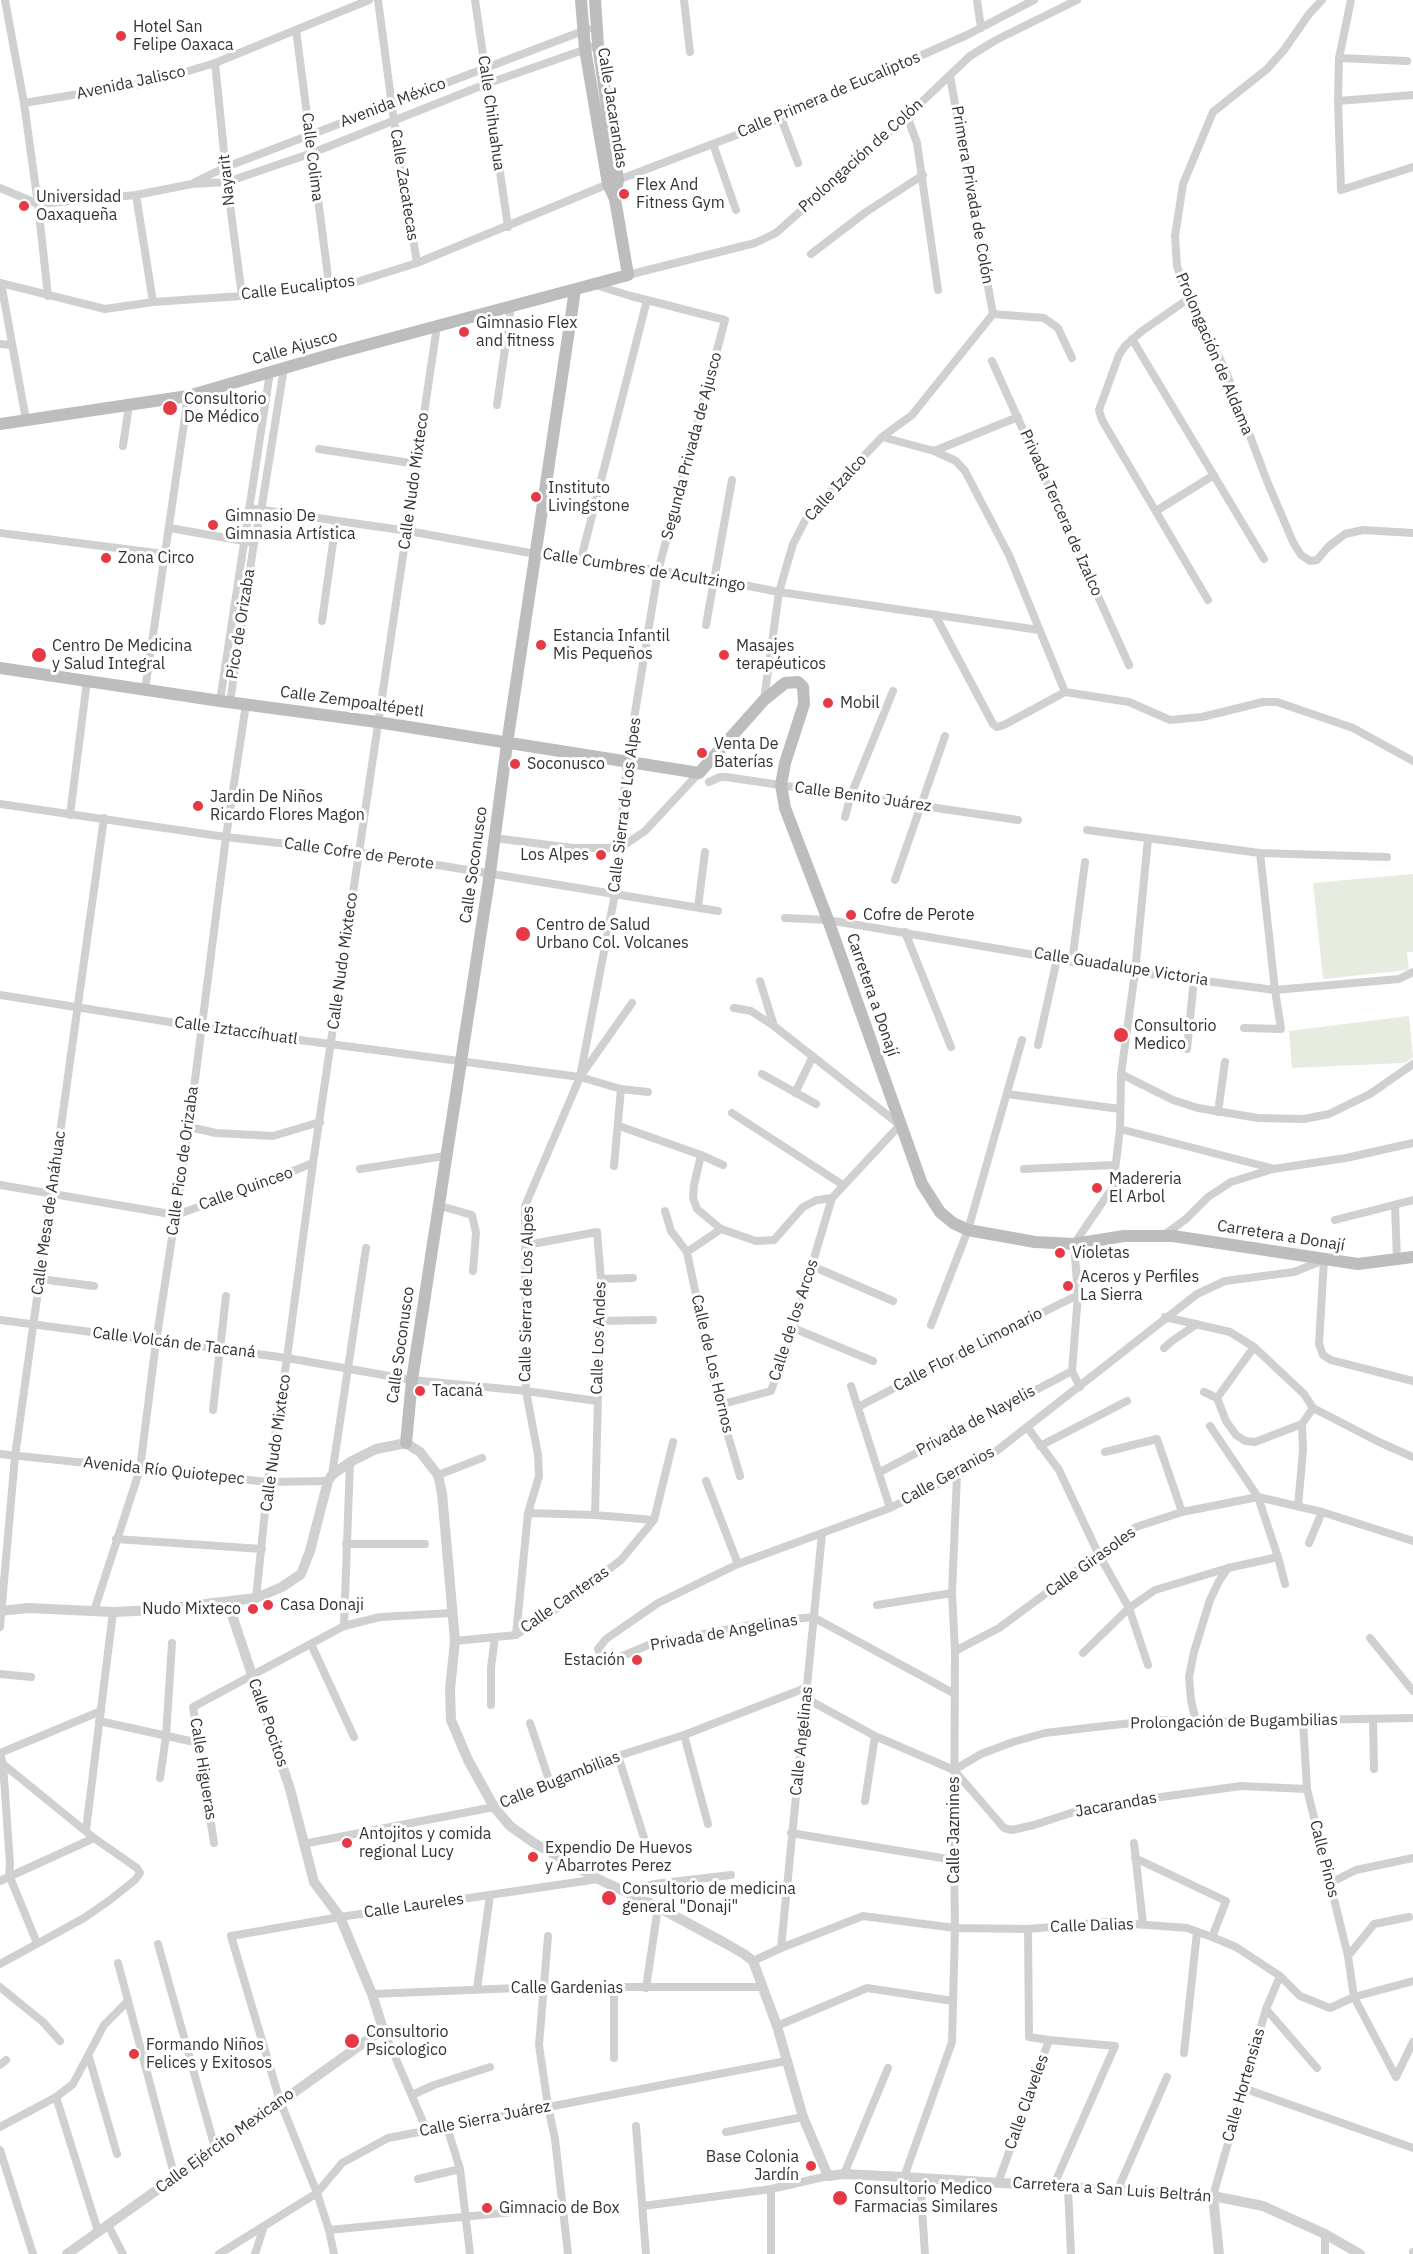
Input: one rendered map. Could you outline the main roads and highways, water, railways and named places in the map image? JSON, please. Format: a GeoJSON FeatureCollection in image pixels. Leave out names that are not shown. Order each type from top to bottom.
{"type":"FeatureCollection","features":[{"type":"Feature","properties":{"kind":"main road","name":"Calle Jacarandas"},"geometry":{"type":"LineString","coordinates":[[580,0],[585,49],[613,182]]}},
{"type":"Feature","properties":{"kind":"main road","name":"Calle Jacarandas"},"geometry":{"type":"LineString","coordinates":[[595,0],[615,199],[628,275]]}},
{"type":"Feature","properties":{"kind":"main road","name":"Calle Ajusco"},"geometry":{"type":"LineString","coordinates":[[0,424],[188,396],[628,275]]}},
{"type":"Feature","properties":{"kind":"main road","name":"Calle Soconusco"},"geometry":{"type":"LineString","coordinates":[[406,1443],[412,1380],[437,1205],[490,873],[575,290]]}},
{"type":"Feature","properties":{"kind":"main road","name":"Calle Zempoaltépetl"},"geometry":{"type":"LineString","coordinates":[[0,668],[377,722],[699,773]]}},
{"type":"Feature","properties":{"kind":"main road","name":"Carretera a Donají"},"geometry":{"type":"LineString","coordinates":[[699,773],[764,700],[785,683],[798,682],[803,687],[804,704],[781,785],[788,820],[828,920],[922,1184],[940,1212],[953,1223],[968,1230],[1035,1242],[1074,1244],[1124,1236],[1173,1236],[1358,1264],[1413,1257]]}},
{"type":"Feature","properties":{"kind":"place","name":"Hotel San Felipe Oaxaca"},"geometry":{"type":"Point","coordinates":[121,36]}},
{"type":"Feature","properties":{"kind":"place","name":"Flex And Fitness Gym"},"geometry":{"type":"Point","coordinates":[624,194]}},
{"type":"Feature","properties":{"kind":"place","name":"Universidad Oaxaqueña"},"geometry":{"type":"Point","coordinates":[24,206]}},
{"type":"Feature","properties":{"kind":"place","name":"Gimnasio Flex and fitness"},"geometry":{"type":"Point","coordinates":[464,332]}},
{"type":"Feature","properties":{"kind":"place","name":"Consultorio De Médico"},"geometry":{"type":"Point","coordinates":[170,408]}},
{"type":"Feature","properties":{"kind":"place","name":"Instituto Livingstone"},"geometry":{"type":"Point","coordinates":[536,497]}},
{"type":"Feature","properties":{"kind":"place","name":"Gimnasio De Gimnasia Artística"},"geometry":{"type":"Point","coordinates":[213,525]}},
{"type":"Feature","properties":{"kind":"place","name":"Zona Circo"},"geometry":{"type":"Point","coordinates":[106,558]}},
{"type":"Feature","properties":{"kind":"place","name":"Estancia Infantil Mis Pequeños"},"geometry":{"type":"Point","coordinates":[541,645]}},
{"type":"Feature","properties":{"kind":"place","name":"Centro De Medicina y Salud Integral"},"geometry":{"type":"Point","coordinates":[39,655]}},
{"type":"Feature","properties":{"kind":"place","name":"Masajes terapéuticos"},"geometry":{"type":"Point","coordinates":[724,655]}},
{"type":"Feature","properties":{"kind":"place","name":"Mobil"},"geometry":{"type":"Point","coordinates":[828,703]}},
{"type":"Feature","properties":{"kind":"place","name":"Venta De Baterías"},"geometry":{"type":"Point","coordinates":[702,753]}},
{"type":"Feature","properties":{"kind":"place","name":"Soconusco"},"geometry":{"type":"Point","coordinates":[515,764]}},
{"type":"Feature","properties":{"kind":"place","name":"Jardin De Niños Ricardo Flores Magon"},"geometry":{"type":"Point","coordinates":[198,806]}},
{"type":"Feature","properties":{"kind":"place","name":"Los Alpes"},"geometry":{"type":"Point","coordinates":[601,855]}},
{"type":"Feature","properties":{"kind":"place","name":"Cofre de Perote"},"geometry":{"type":"Point","coordinates":[851,915]}},
{"type":"Feature","properties":{"kind":"place","name":"Centro de Salud Urbano Col. Volcanes"},"geometry":{"type":"Point","coordinates":[523,934]}},
{"type":"Feature","properties":{"kind":"place","name":"Consultorio Medico"},"geometry":{"type":"Point","coordinates":[1121,1035]}},
{"type":"Feature","properties":{"kind":"place","name":"Madereria El Arbol"},"geometry":{"type":"Point","coordinates":[1097,1188]}},
{"type":"Feature","properties":{"kind":"place","name":"Violetas"},"geometry":{"type":"Point","coordinates":[1060,1253]}},
{"type":"Feature","properties":{"kind":"place","name":"Aceros y Perfiles La Sierra"},"geometry":{"type":"Point","coordinates":[1068,1286]}},
{"type":"Feature","properties":{"kind":"place","name":"Tacaná"},"geometry":{"type":"Point","coordinates":[420,1391]}},
{"type":"Feature","properties":{"kind":"place","name":"Casa Donaji"},"geometry":{"type":"Point","coordinates":[268,1605]}},
{"type":"Feature","properties":{"kind":"place","name":"Nudo Mixteco"},"geometry":{"type":"Point","coordinates":[253,1609]}},
{"type":"Feature","properties":{"kind":"place","name":"Estación"},"geometry":{"type":"Point","coordinates":[637,1660]}},
{"type":"Feature","properties":{"kind":"place","name":"Antojitos y comida regional Lucy"},"geometry":{"type":"Point","coordinates":[347,1843]}},
{"type":"Feature","properties":{"kind":"place","name":"Expendio De Huevos y Abarrotes Perez"},"geometry":{"type":"Point","coordinates":[533,1857]}},
{"type":"Feature","properties":{"kind":"place","name":"Consultorio de medicina general \"Donaji\""},"geometry":{"type":"Point","coordinates":[609,1898]}},
{"type":"Feature","properties":{"kind":"place","name":"Consultorio Psicologico"},"geometry":{"type":"Point","coordinates":[352,2041]}},
{"type":"Feature","properties":{"kind":"place","name":"Formando Niños Felices y Exitosos"},"geometry":{"type":"Point","coordinates":[134,2054]}},
{"type":"Feature","properties":{"kind":"place","name":"Base Colonia Jardín"},"geometry":{"type":"Point","coordinates":[811,2166]}},
{"type":"Feature","properties":{"kind":"place","name":"Consultorio Medico Farmacias Similares"},"geometry":{"type":"Point","coordinates":[840,2198]}},
{"type":"Feature","properties":{"kind":"place","name":"Gimnacio de Box"},"geometry":{"type":"Point","coordinates":[487,2208]}}]}
